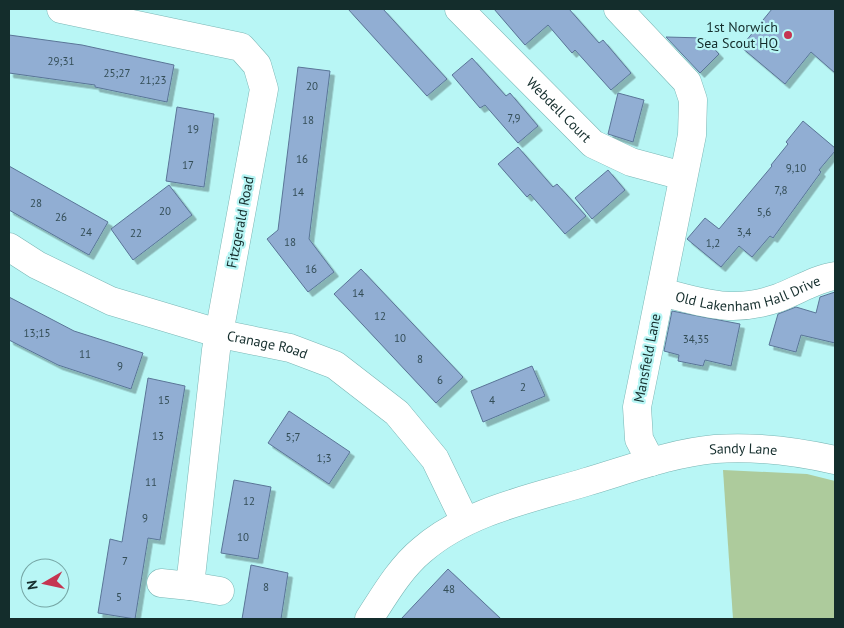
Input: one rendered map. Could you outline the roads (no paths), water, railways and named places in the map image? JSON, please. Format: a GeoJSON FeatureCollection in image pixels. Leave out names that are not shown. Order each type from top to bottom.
{"type":"FeatureCollection","features":[{"type":"Feature","properties":{"kind":"street","name":"Fitzgerald Road"},"geometry":{"type":"LineString","coordinates":[[61,9],[241,47],[257,65],[264,88],[241,224],[221,321],[221,334],[216,350],[190,586]]}},
{"type":"Feature","properties":{"kind":"street","name":"Webdell Court"},"geometry":{"type":"LineString","coordinates":[[459,9],[593,144],[631,162],[683,176]]}},
{"type":"Feature","properties":{"kind":"street","name":"Mansfield Lane"},"geometry":{"type":"LineString","coordinates":[[618,9],[687,82],[693,100],[692,135],[637,407],[639,439],[651,462]]}},
{"type":"Feature","properties":{"kind":"street","name":"Cranage Road"},"geometry":{"type":"LineString","coordinates":[[9,247],[37,265],[111,301],[221,334],[290,348],[335,365],[397,413],[435,459],[465,521]]}},
{"type":"Feature","properties":{"kind":"street","name":"Old Lakenham Hall Drive"},"geometry":{"type":"LineString","coordinates":[[661,292],[711,304],[742,308],[777,298],[835,276]]}},
{"type":"Feature","properties":{"kind":"street","name":"Sandy Lane"},"geometry":{"type":"LineString","coordinates":[[651,462],[713,449],[749,448],[800,452],[835,460]]}},
{"type":"Feature","properties":{"kind":"street"},"geometry":{"type":"LineString","coordinates":[[369,619],[390,587],[421,550],[465,521],[651,462]]}},
{"type":"Feature","properties":{"kind":"street"},"geometry":{"type":"LineString","coordinates":[[161,583],[220,591]]}},
{"type":"Feature","properties":{"kind":"place","name":"1st Norwich Sea Scout HQ"},"geometry":{"type":"Point","coordinates":[788,35]}}]}
